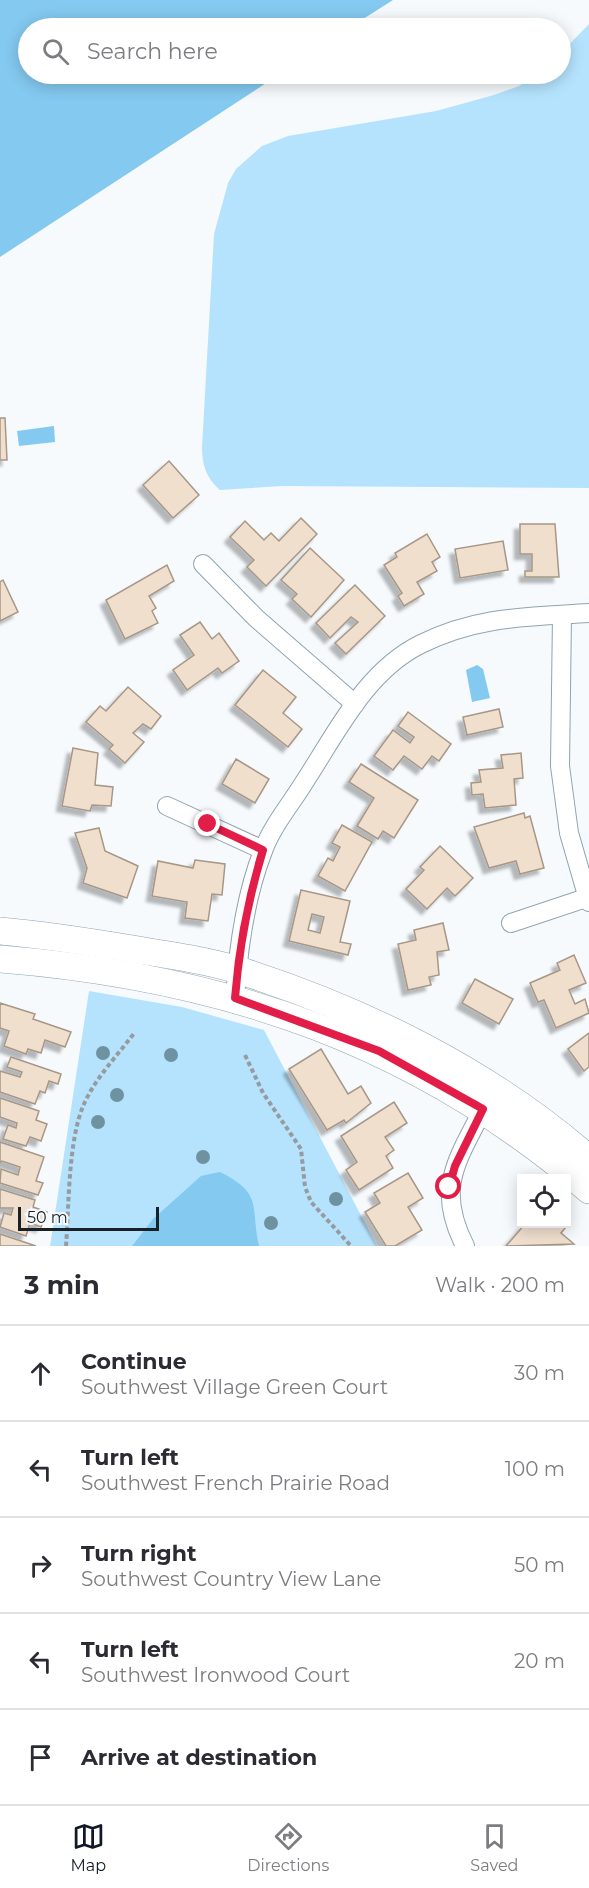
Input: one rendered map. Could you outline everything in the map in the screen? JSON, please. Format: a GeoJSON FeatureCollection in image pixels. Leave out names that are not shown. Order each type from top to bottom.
{"type":"FeatureCollection","features":[{"type":"Feature","properties":{"kind":"street"},"geometry":{"type":"LineString","coordinates":[[202,564],[256,618],[355,704]]}},
{"type":"Feature","properties":{"kind":"street"},"geometry":{"type":"LineString","coordinates":[[235,998],[237,970],[251,889],[263,850],[355,704],[378,675],[421,644],[467,625],[515,616],[589,613]]}},
{"type":"Feature","properties":{"kind":"street"},"geometry":{"type":"LineString","coordinates":[[511,923],[588,899],[569,833],[560,766],[561,615]]}},
{"type":"Feature","properties":{"kind":"street"},"geometry":{"type":"LineString","coordinates":[[167,806],[263,850]]}},
{"type":"Feature","properties":{"kind":"street"},"geometry":{"type":"LineString","coordinates":[[0,931],[52,935],[190,959],[237,970],[376,1023],[488,1099],[519,1133],[589,1190]]}},
{"type":"Feature","properties":{"kind":"street"},"geometry":{"type":"LineString","coordinates":[[0,959],[54,963],[193,987],[235,998],[379,1051],[488,1099],[535,1115],[589,1159]]}},
{"type":"Feature","properties":{"kind":"street"},"geometry":{"type":"LineString","coordinates":[[465,1246],[450,1209],[449,1187],[455,1166],[488,1099]]}},
{"type":"Feature","properties":{"kind":"path"},"geometry":{"type":"LineString","coordinates":[[66,1246],[77,1126],[84,1104],[135,1032]]}},
{"type":"Feature","properties":{"kind":"path"},"geometry":{"type":"LineString","coordinates":[[245,1055],[263,1093],[301,1149],[305,1187],[311,1202],[351,1246]]}},
{"type":"Feature","properties":{"kind":"shaded area"},"geometry":{"type":"Polygon","coordinates":[[[0,0],[393,0],[365,18],[18,18],[18,84],[265,84],[0,257],[0,0]]]}},
{"type":"Feature","properties":{"kind":"shaded area"},"geometry":{"type":"Polygon","coordinates":[[[589,24],[589,488],[282,486],[220,490],[211,481],[206,471],[202,447],[214,234],[228,183],[236,169],[262,146],[288,136],[436,111],[494,95],[522,84],[571,84],[571,43],[589,24]]]}},
{"type":"Feature","properties":{"kind":"shaded area"},"geometry":{"type":"Polygon","coordinates":[[[54,426],[55,442],[19,446],[17,431],[54,426]]]}},
{"type":"Feature","properties":{"kind":"shaded area"},"geometry":{"type":"Polygon","coordinates":[[[477,665],[483,669],[490,698],[472,702],[466,670],[477,665]]]}},
{"type":"Feature","properties":{"kind":"shaded area"},"geometry":{"type":"Polygon","coordinates":[[[89,991],[182,1007],[264,1030],[377,1246],[50,1246],[89,991]]]}},
{"type":"Feature","properties":{"kind":"shaded area"},"geometry":{"type":"Polygon","coordinates":[[[220,1172],[243,1187],[253,1202],[259,1246],[132,1246],[153,1219],[201,1176],[220,1172]]]}},
{"type":"Feature","properties":{"kind":"building"},"geometry":{"type":"Polygon","coordinates":[[[0,418],[5,418],[7,460],[0,460],[0,418]]]}},
{"type":"Feature","properties":{"kind":"building"},"geometry":{"type":"Polygon","coordinates":[[[169,461],[199,495],[173,518],[143,485],[169,461]]]}},
{"type":"Feature","properties":{"kind":"building"},"geometry":{"type":"Polygon","coordinates":[[[301,518],[317,534],[266,586],[247,567],[254,560],[230,537],[245,521],[264,540],[271,533],[279,541],[301,518]]]}},
{"type":"Feature","properties":{"kind":"building"},"geometry":{"type":"Polygon","coordinates":[[[520,524],[555,524],[559,577],[525,577],[525,571],[532,571],[532,554],[520,554],[520,524]]]}},
{"type":"Feature","properties":{"kind":"building"},"geometry":{"type":"Polygon","coordinates":[[[427,534],[440,557],[432,562],[437,571],[417,582],[424,594],[404,606],[398,596],[402,593],[384,565],[397,557],[395,553],[427,534]]]}},
{"type":"Feature","properties":{"kind":"building"},"geometry":{"type":"Polygon","coordinates":[[[503,541],[508,570],[460,578],[455,549],[503,541]]]}},
{"type":"Feature","properties":{"kind":"building"},"geometry":{"type":"Polygon","coordinates":[[[310,548],[344,580],[311,617],[292,599],[297,594],[281,580],[310,548]]]}},
{"type":"Feature","properties":{"kind":"building"},"geometry":{"type":"Polygon","coordinates":[[[167,565],[174,581],[149,596],[156,608],[152,611],[158,623],[125,639],[106,600],[167,565]]]}},
{"type":"Feature","properties":{"kind":"building"},"geometry":{"type":"Polygon","coordinates":[[[3,580],[18,612],[0,621],[0,582],[3,580]]]}},
{"type":"Feature","properties":{"kind":"building"},"geometry":{"type":"Polygon","coordinates":[[[355,585],[385,616],[346,654],[335,643],[358,622],[351,617],[330,638],[316,623],[355,585]]]}},
{"type":"Feature","properties":{"kind":"building"},"geometry":{"type":"Polygon","coordinates":[[[200,622],[212,639],[219,633],[239,661],[222,673],[218,668],[187,690],[173,670],[194,655],[180,635],[200,622]]]}},
{"type":"Feature","properties":{"kind":"building"},"geometry":{"type":"Polygon","coordinates":[[[263,670],[296,697],[283,713],[302,729],[288,747],[235,705],[263,670]]]}},
{"type":"Feature","properties":{"kind":"building"},"geometry":{"type":"Polygon","coordinates":[[[128,687],[161,716],[151,729],[143,724],[133,733],[144,742],[125,763],[109,749],[113,745],[86,722],[100,706],[106,711],[128,687]]]}},
{"type":"Feature","properties":{"kind":"building"},"geometry":{"type":"Polygon","coordinates":[[[499,709],[503,727],[467,735],[463,717],[499,709]]]}},
{"type":"Feature","properties":{"kind":"building"},"geometry":{"type":"Polygon","coordinates":[[[408,712],[451,744],[439,761],[432,756],[422,769],[404,756],[393,770],[374,756],[393,730],[410,743],[414,737],[398,726],[408,712]]]}},
{"type":"Feature","properties":{"kind":"building"},"geometry":{"type":"Polygon","coordinates":[[[73,748],[98,753],[95,785],[113,787],[111,806],[92,805],[90,811],[62,806],[73,748]]]}},
{"type":"Feature","properties":{"kind":"building"},"geometry":{"type":"Polygon","coordinates":[[[521,753],[523,778],[514,779],[516,805],[485,808],[483,794],[472,795],[471,783],[481,782],[479,770],[503,768],[501,755],[521,753]]]}},
{"type":"Feature","properties":{"kind":"building"},"geometry":{"type":"Polygon","coordinates":[[[236,759],[269,779],[255,803],[222,784],[236,759]]]}},
{"type":"Feature","properties":{"kind":"building"},"geometry":{"type":"Polygon","coordinates":[[[361,764],[418,800],[394,838],[383,831],[378,839],[357,826],[374,798],[349,782],[361,764]]]}},
{"type":"Feature","properties":{"kind":"building"},"geometry":{"type":"Polygon","coordinates":[[[524,813],[525,818],[530,816],[544,868],[520,874],[516,861],[489,868],[474,827],[524,813]]]}},
{"type":"Feature","properties":{"kind":"building"},"geometry":{"type":"Polygon","coordinates":[[[342,825],[372,842],[345,891],[318,876],[328,858],[333,861],[340,847],[332,843],[342,825]]]}},
{"type":"Feature","properties":{"kind":"building"},"geometry":{"type":"Polygon","coordinates":[[[99,828],[105,851],[138,866],[127,898],[83,883],[87,868],[75,833],[99,828]]]}},
{"type":"Feature","properties":{"kind":"building"},"geometry":{"type":"Polygon","coordinates":[[[440,846],[473,878],[455,896],[447,888],[427,909],[406,889],[424,870],[420,867],[440,846]]]}},
{"type":"Feature","properties":{"kind":"building"},"geometry":{"type":"Polygon","coordinates":[[[195,860],[225,864],[222,895],[212,894],[208,921],[185,918],[187,902],[152,896],[158,861],[193,868],[195,860]]]}},
{"type":"Feature","properties":{"kind":"building"},"geometry":{"type":"Polygon","coordinates":[[[301,890],[350,901],[340,942],[351,944],[348,955],[289,941],[301,890]],[[312,914],[308,930],[320,933],[324,917],[312,914]]]}},
{"type":"Feature","properties":{"kind":"building"},"geometry":{"type":"Polygon","coordinates":[[[443,923],[449,950],[437,952],[439,975],[429,977],[431,985],[408,990],[398,944],[416,940],[414,930],[443,923]]]}},
{"type":"Feature","properties":{"kind":"building"},"geometry":{"type":"Polygon","coordinates":[[[574,955],[586,983],[569,990],[575,1004],[585,999],[589,1013],[556,1028],[544,1000],[538,1002],[530,983],[560,970],[557,963],[574,955]]]}},
{"type":"Feature","properties":{"kind":"building"},"geometry":{"type":"Polygon","coordinates":[[[475,979],[513,999],[499,1024],[462,1003],[475,979]]]}},
{"type":"Feature","properties":{"kind":"building"},"geometry":{"type":"Polygon","coordinates":[[[0,1003],[35,1014],[33,1019],[71,1032],[65,1047],[45,1040],[41,1053],[28,1049],[26,1054],[4,1046],[9,1031],[0,1028],[0,1003]]]}},
{"type":"Feature","properties":{"kind":"building"},"geometry":{"type":"Polygon","coordinates":[[[589,1033],[589,1067],[584,1071],[568,1049],[589,1033]]]}},
{"type":"Feature","properties":{"kind":"building"},"geometry":{"type":"Polygon","coordinates":[[[321,1049],[348,1094],[361,1086],[371,1103],[346,1123],[344,1120],[327,1130],[289,1069],[321,1049]]]}},
{"type":"Feature","properties":{"kind":"building"},"geometry":{"type":"Polygon","coordinates":[[[11,1057],[61,1074],[58,1084],[49,1081],[45,1093],[40,1091],[35,1104],[0,1092],[0,1071],[20,1077],[22,1072],[7,1067],[11,1057]]]}},
{"type":"Feature","properties":{"kind":"building"},"geometry":{"type":"Polygon","coordinates":[[[0,1098],[39,1111],[36,1120],[47,1124],[41,1141],[30,1137],[26,1146],[3,1139],[8,1125],[16,1128],[17,1123],[0,1117],[0,1098]]]}},
{"type":"Feature","properties":{"kind":"building"},"geometry":{"type":"Polygon","coordinates":[[[394,1102],[407,1123],[385,1137],[394,1150],[386,1156],[393,1168],[359,1190],[346,1170],[357,1162],[341,1136],[394,1102]]]}},
{"type":"Feature","properties":{"kind":"building"},"geometry":{"type":"Polygon","coordinates":[[[0,1142],[44,1157],[36,1181],[43,1183],[38,1195],[0,1183],[1,1169],[18,1175],[20,1167],[2,1161],[0,1163],[0,1142]]]}},
{"type":"Feature","properties":{"kind":"building"},"geometry":{"type":"Polygon","coordinates":[[[408,1173],[423,1198],[408,1207],[422,1230],[395,1246],[386,1246],[365,1212],[380,1203],[374,1193],[408,1173]]]}},
{"type":"Feature","properties":{"kind":"building"},"geometry":{"type":"Polygon","coordinates":[[[0,1189],[35,1200],[33,1207],[47,1212],[41,1227],[30,1223],[26,1236],[0,1227],[4,1213],[11,1215],[13,1208],[0,1208],[0,1189]]]}},
{"type":"Feature","properties":{"kind":"building"},"geometry":{"type":"Polygon","coordinates":[[[522,1228],[565,1228],[561,1233],[574,1244],[506,1246],[522,1228]]]}},
{"type":"Feature","properties":{"kind":"building"},"geometry":{"type":"Polygon","coordinates":[[[0,1234],[36,1246],[0,1246],[0,1234]]]}},
{"type":"Feature","properties":{"kind":"route"},"geometry":{"type":"LineString","coordinates":[[208,824],[263,850],[251,889],[239,952],[235,998],[379,1051],[483,1109],[455,1166],[449,1187]]}}]}
